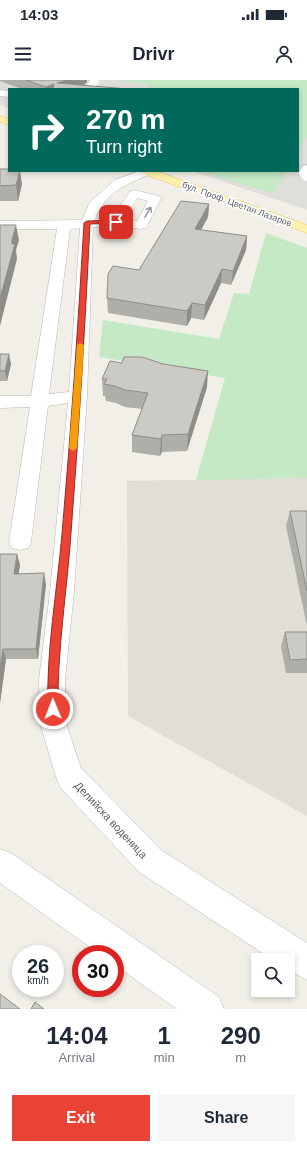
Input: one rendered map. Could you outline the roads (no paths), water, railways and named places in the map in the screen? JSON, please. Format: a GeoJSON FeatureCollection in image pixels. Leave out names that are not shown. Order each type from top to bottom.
{"type":"FeatureCollection","features":[{"type":"Feature","properties":{"kind":"main road","name":"бул. Проф. Цветан Лазаров"},"geometry":{"type":"LineString","coordinates":[[149,172],[307,229]]}},
{"type":"Feature","properties":{"kind":"street"},"geometry":{"type":"LineString","coordinates":[[88,88],[95,82],[94,80]]}},
{"type":"Feature","properties":{"kind":"street"},"geometry":{"type":"LineString","coordinates":[[307,168],[304,173],[307,178]]}},
{"type":"Feature","properties":{"kind":"street","name":"Делийска воденица"},"geometry":{"type":"LineString","coordinates":[[144,172],[119,184],[94,205],[87,223],[78,396],[62,592],[52,680],[53,723],[70,777],[150,861],[307,963]]}},
{"type":"Feature","properties":{"kind":"street"},"geometry":{"type":"LineString","coordinates":[[0,225],[64,225],[116,222]]}},
{"type":"Feature","properties":{"kind":"street"},"geometry":{"type":"LineString","coordinates":[[20,542],[64,225]]}},
{"type":"Feature","properties":{"kind":"street"},"geometry":{"type":"LineString","coordinates":[[0,402],[40,401],[78,396]]}},
{"type":"Feature","properties":{"kind":"street"},"geometry":{"type":"LineString","coordinates":[[0,864],[207,1009]]}}]}
